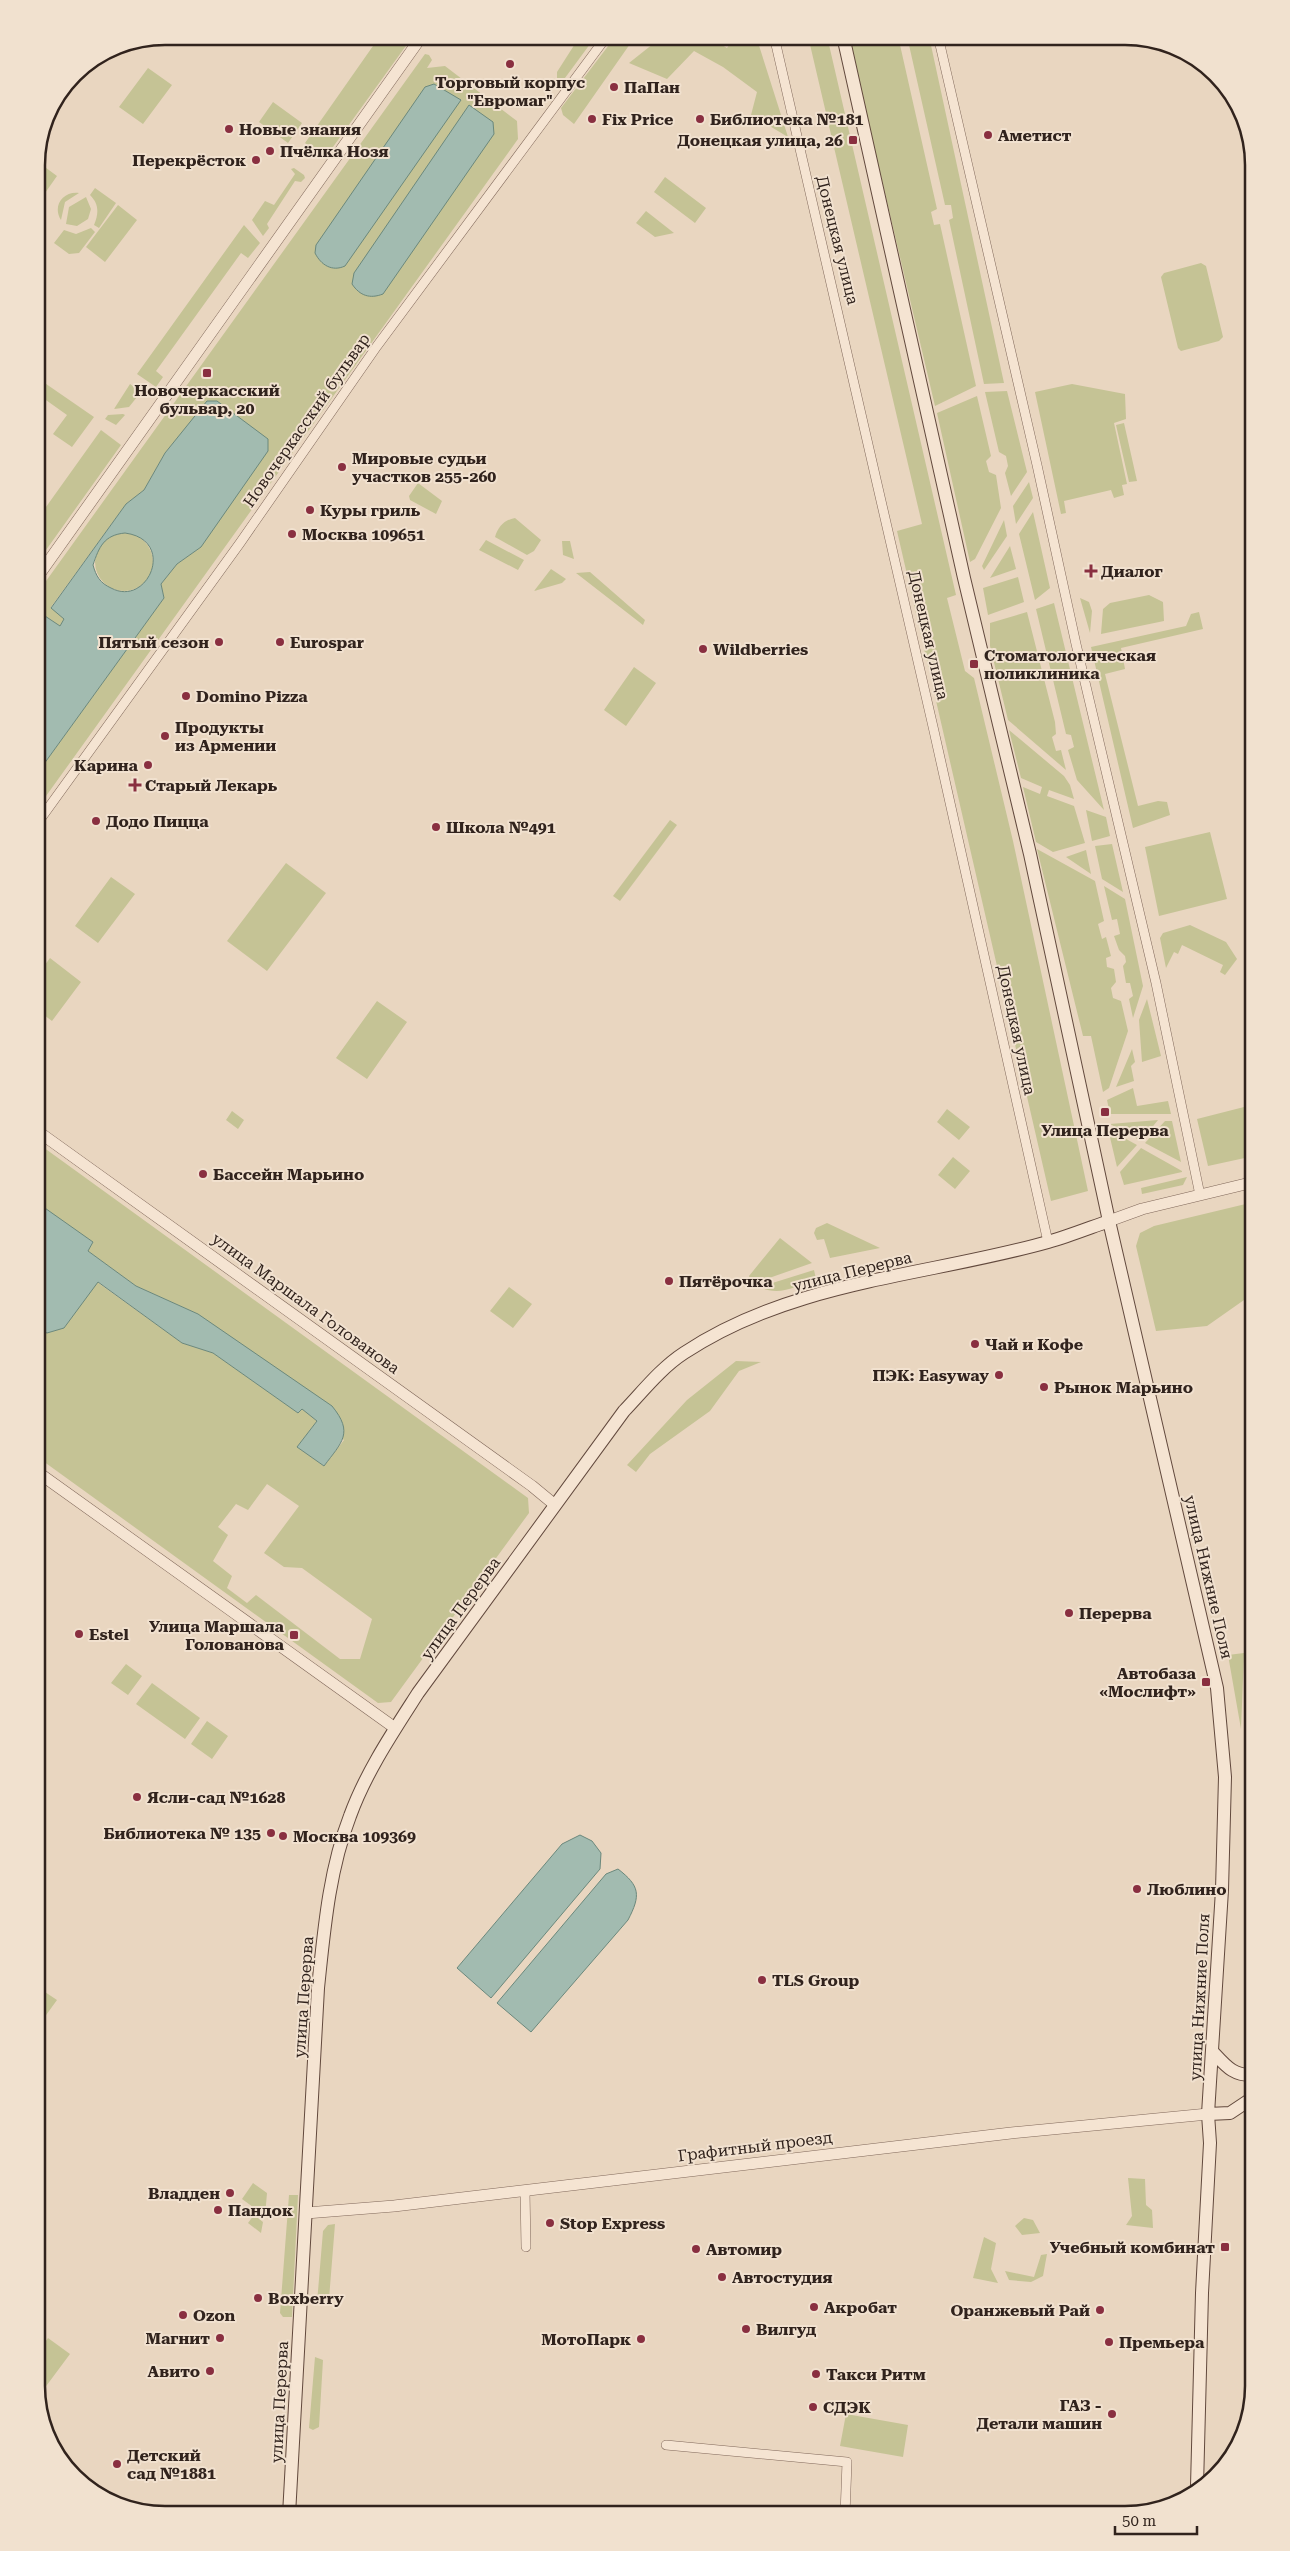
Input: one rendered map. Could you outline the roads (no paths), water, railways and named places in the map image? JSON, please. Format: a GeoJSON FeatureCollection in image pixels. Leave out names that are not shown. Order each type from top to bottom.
{"type":"FeatureCollection","features":[{"type":"Feature","properties":{"kind":"main road"},"geometry":{"type":"LineString","coordinates":[[845,45],[964,578],[1030,854],[1109,1221]]}},
{"type":"Feature","properties":{"kind":"main road","name":"улица Перерва"},"geometry":{"type":"LineString","coordinates":[[289,2506],[318,1988],[324,1927],[335,1869],[349,1818],[356,1800],[395,1728],[624,1411],[656,1376],[684,1353],[736,1324],[779,1306],[827,1292],[1048,1242],[1109,1221]]}},
{"type":"Feature","properties":{"kind":"main road","name":"улица Нижние Поля"},"geometry":{"type":"LineString","coordinates":[[1109,1221],[1201,1614],[1221,1716],[1225,1777],[1208,2114],[1210,2143],[1202,2293],[1197,2482]]}},
{"type":"Feature","properties":{"kind":"main road"},"geometry":{"type":"LineString","coordinates":[[1212,2051],[1226,2066],[1241,2075],[1245,2075]]}},
{"type":"Feature","properties":{"kind":"main road"},"geometry":{"type":"LineString","coordinates":[[1208,2114],[1230,2113],[1245,2103]]}},
{"type":"Feature","properties":{"kind":"street"},"geometry":{"type":"LineString","coordinates":[[45,566],[416,45]]}},
{"type":"Feature","properties":{"kind":"street","name":"Новочеркасский бульвар"},"geometry":{"type":"LineString","coordinates":[[45,813],[245,535],[377,346],[600,45]]}},
{"type":"Feature","properties":{"kind":"street","name":"Донецкая улица"},"geometry":{"type":"LineString","coordinates":[[776,45],[934,730],[1048,1242]]}},
{"type":"Feature","properties":{"kind":"street"},"geometry":{"type":"LineString","coordinates":[[940,45],[1037,464],[1076,644],[1156,983],[1200,1195]]}},
{"type":"Feature","properties":{"kind":"street","name":"улица Маршала Голованова"},"geometry":{"type":"LineString","coordinates":[[45,1136],[532,1486],[555,1505]]}},
{"type":"Feature","properties":{"kind":"street","name":"улица Перерва"},"geometry":{"type":"LineString","coordinates":[[1109,1221],[1142,1209],[1245,1184]]}},
{"type":"Feature","properties":{"kind":"street"},"geometry":{"type":"LineString","coordinates":[[45,1477],[395,1728]]}},
{"type":"Feature","properties":{"kind":"street","name":"Графитный проезд"},"geometry":{"type":"LineString","coordinates":[[306,2213],[394,2206],[1011,2133],[1208,2114]]}},
{"type":"Feature","properties":{"kind":"street"},"geometry":{"type":"LineString","coordinates":[[525,2191],[526,2247]]}},
{"type":"Feature","properties":{"kind":"street"},"geometry":{"type":"LineString","coordinates":[[666,2445],[847,2462],[845,2506]]}},
{"type":"Feature","properties":{"kind":"place","name":"Торговый корпус \"Евромаг\""},"geometry":{"type":"Point","coordinates":[510,64]}},
{"type":"Feature","properties":{"kind":"place","name":"ПаПан"},"geometry":{"type":"Point","coordinates":[614,87]}},
{"type":"Feature","properties":{"kind":"place","name":"Fix Price"},"geometry":{"type":"Point","coordinates":[592,119]}},
{"type":"Feature","properties":{"kind":"place","name":"Библиотека №181"},"geometry":{"type":"Point","coordinates":[700,119]}},
{"type":"Feature","properties":{"kind":"place","name":"Новые знания"},"geometry":{"type":"Point","coordinates":[229,129]}},
{"type":"Feature","properties":{"kind":"place","name":"Аметист"},"geometry":{"type":"Point","coordinates":[988,135]}},
{"type":"Feature","properties":{"kind":"place","name":"Донецкая улица, 26"},"geometry":{"type":"Point","coordinates":[853,140]}},
{"type":"Feature","properties":{"kind":"place","name":"Пчёлка Нозя"},"geometry":{"type":"Point","coordinates":[270,151]}},
{"type":"Feature","properties":{"kind":"place","name":"Перекрёсток"},"geometry":{"type":"Point","coordinates":[256,160]}},
{"type":"Feature","properties":{"kind":"place","name":"Новочеркасский бульвар, 20"},"geometry":{"type":"Point","coordinates":[207,373]}},
{"type":"Feature","properties":{"kind":"place","name":"Мировые судьи участков 255-260"},"geometry":{"type":"Point","coordinates":[342,467]}},
{"type":"Feature","properties":{"kind":"place","name":"Куры гриль"},"geometry":{"type":"Point","coordinates":[310,510]}},
{"type":"Feature","properties":{"kind":"place","name":"Москва 109651"},"geometry":{"type":"Point","coordinates":[292,534]}},
{"type":"Feature","properties":{"kind":"place","name":"Диалог"},"geometry":{"type":"Point","coordinates":[1091,571]}},
{"type":"Feature","properties":{"kind":"place","name":"Пятый сезон"},"geometry":{"type":"Point","coordinates":[219,642]}},
{"type":"Feature","properties":{"kind":"place","name":"Eurospar"},"geometry":{"type":"Point","coordinates":[280,642]}},
{"type":"Feature","properties":{"kind":"place","name":"Wildberries"},"geometry":{"type":"Point","coordinates":[703,649]}},
{"type":"Feature","properties":{"kind":"place","name":"Стоматологическая поликлиника"},"geometry":{"type":"Point","coordinates":[974,664]}},
{"type":"Feature","properties":{"kind":"place","name":"Domino Pizza"},"geometry":{"type":"Point","coordinates":[186,696]}},
{"type":"Feature","properties":{"kind":"place","name":"Продукты из Армении"},"geometry":{"type":"Point","coordinates":[165,736]}},
{"type":"Feature","properties":{"kind":"place","name":"Карина"},"geometry":{"type":"Point","coordinates":[148,765]}},
{"type":"Feature","properties":{"kind":"place","name":"Старый Лекарь"},"geometry":{"type":"Point","coordinates":[135,785]}},
{"type":"Feature","properties":{"kind":"place","name":"Додо Пицца"},"geometry":{"type":"Point","coordinates":[96,821]}},
{"type":"Feature","properties":{"kind":"place","name":"Школа №491"},"geometry":{"type":"Point","coordinates":[436,827]}},
{"type":"Feature","properties":{"kind":"place","name":"Улица Перерва"},"geometry":{"type":"Point","coordinates":[1105,1112]}},
{"type":"Feature","properties":{"kind":"place","name":"Бассейн Марьино"},"geometry":{"type":"Point","coordinates":[203,1174]}},
{"type":"Feature","properties":{"kind":"place","name":"Пятёрочка"},"geometry":{"type":"Point","coordinates":[669,1281]}},
{"type":"Feature","properties":{"kind":"place","name":"Чай и Кофе"},"geometry":{"type":"Point","coordinates":[975,1344]}},
{"type":"Feature","properties":{"kind":"place","name":"ПЭК: Easyway"},"geometry":{"type":"Point","coordinates":[999,1375]}},
{"type":"Feature","properties":{"kind":"place","name":"Рынок Марьино"},"geometry":{"type":"Point","coordinates":[1044,1387]}},
{"type":"Feature","properties":{"kind":"place","name":"Перерва"},"geometry":{"type":"Point","coordinates":[1069,1613]}},
{"type":"Feature","properties":{"kind":"place","name":"Estel"},"geometry":{"type":"Point","coordinates":[79,1634]}},
{"type":"Feature","properties":{"kind":"place","name":"Улица Маршала Голованова"},"geometry":{"type":"Point","coordinates":[294,1635]}},
{"type":"Feature","properties":{"kind":"place","name":"Автобаза «Мослифт»"},"geometry":{"type":"Point","coordinates":[1206,1682]}},
{"type":"Feature","properties":{"kind":"place","name":"Ясли-сад №1628"},"geometry":{"type":"Point","coordinates":[137,1797]}},
{"type":"Feature","properties":{"kind":"place","name":"Библиотека № 135"},"geometry":{"type":"Point","coordinates":[271,1833]}},
{"type":"Feature","properties":{"kind":"place","name":"Москва 109369"},"geometry":{"type":"Point","coordinates":[283,1836]}},
{"type":"Feature","properties":{"kind":"place","name":"Люблино"},"geometry":{"type":"Point","coordinates":[1137,1889]}},
{"type":"Feature","properties":{"kind":"place","name":"TLS Group"},"geometry":{"type":"Point","coordinates":[762,1980]}},
{"type":"Feature","properties":{"kind":"place","name":"Владден"},"geometry":{"type":"Point","coordinates":[230,2193]}},
{"type":"Feature","properties":{"kind":"place","name":"Пандок"},"geometry":{"type":"Point","coordinates":[218,2210]}},
{"type":"Feature","properties":{"kind":"place","name":"Stop Express"},"geometry":{"type":"Point","coordinates":[550,2223]}},
{"type":"Feature","properties":{"kind":"place","name":"Учебный комбинат"},"geometry":{"type":"Point","coordinates":[1225,2247]}},
{"type":"Feature","properties":{"kind":"place","name":"Автомир"},"geometry":{"type":"Point","coordinates":[696,2249]}},
{"type":"Feature","properties":{"kind":"place","name":"Автостудия"},"geometry":{"type":"Point","coordinates":[722,2277]}},
{"type":"Feature","properties":{"kind":"place","name":"Boxberry"},"geometry":{"type":"Point","coordinates":[258,2298]}},
{"type":"Feature","properties":{"kind":"place","name":"Акробат"},"geometry":{"type":"Point","coordinates":[814,2307]}},
{"type":"Feature","properties":{"kind":"place","name":"Оранжевый Рай"},"geometry":{"type":"Point","coordinates":[1100,2310]}},
{"type":"Feature","properties":{"kind":"place","name":"Ozon"},"geometry":{"type":"Point","coordinates":[183,2315]}},
{"type":"Feature","properties":{"kind":"place","name":"Вилгуд"},"geometry":{"type":"Point","coordinates":[746,2329]}},
{"type":"Feature","properties":{"kind":"place","name":"Магнит"},"geometry":{"type":"Point","coordinates":[220,2338]}},
{"type":"Feature","properties":{"kind":"place","name":"МотоПарк"},"geometry":{"type":"Point","coordinates":[641,2339]}},
{"type":"Feature","properties":{"kind":"place","name":"Премьера"},"geometry":{"type":"Point","coordinates":[1109,2342]}},
{"type":"Feature","properties":{"kind":"place","name":"Авито"},"geometry":{"type":"Point","coordinates":[210,2371]}},
{"type":"Feature","properties":{"kind":"place","name":"Такси Ритм"},"geometry":{"type":"Point","coordinates":[816,2374]}},
{"type":"Feature","properties":{"kind":"place","name":"СДЭК"},"geometry":{"type":"Point","coordinates":[813,2407]}},
{"type":"Feature","properties":{"kind":"place","name":"ГАЗ - Детали машин"},"geometry":{"type":"Point","coordinates":[1112,2414]}},
{"type":"Feature","properties":{"kind":"place","name":"Детский сад №1881"},"geometry":{"type":"Point","coordinates":[117,2464]}}]}
